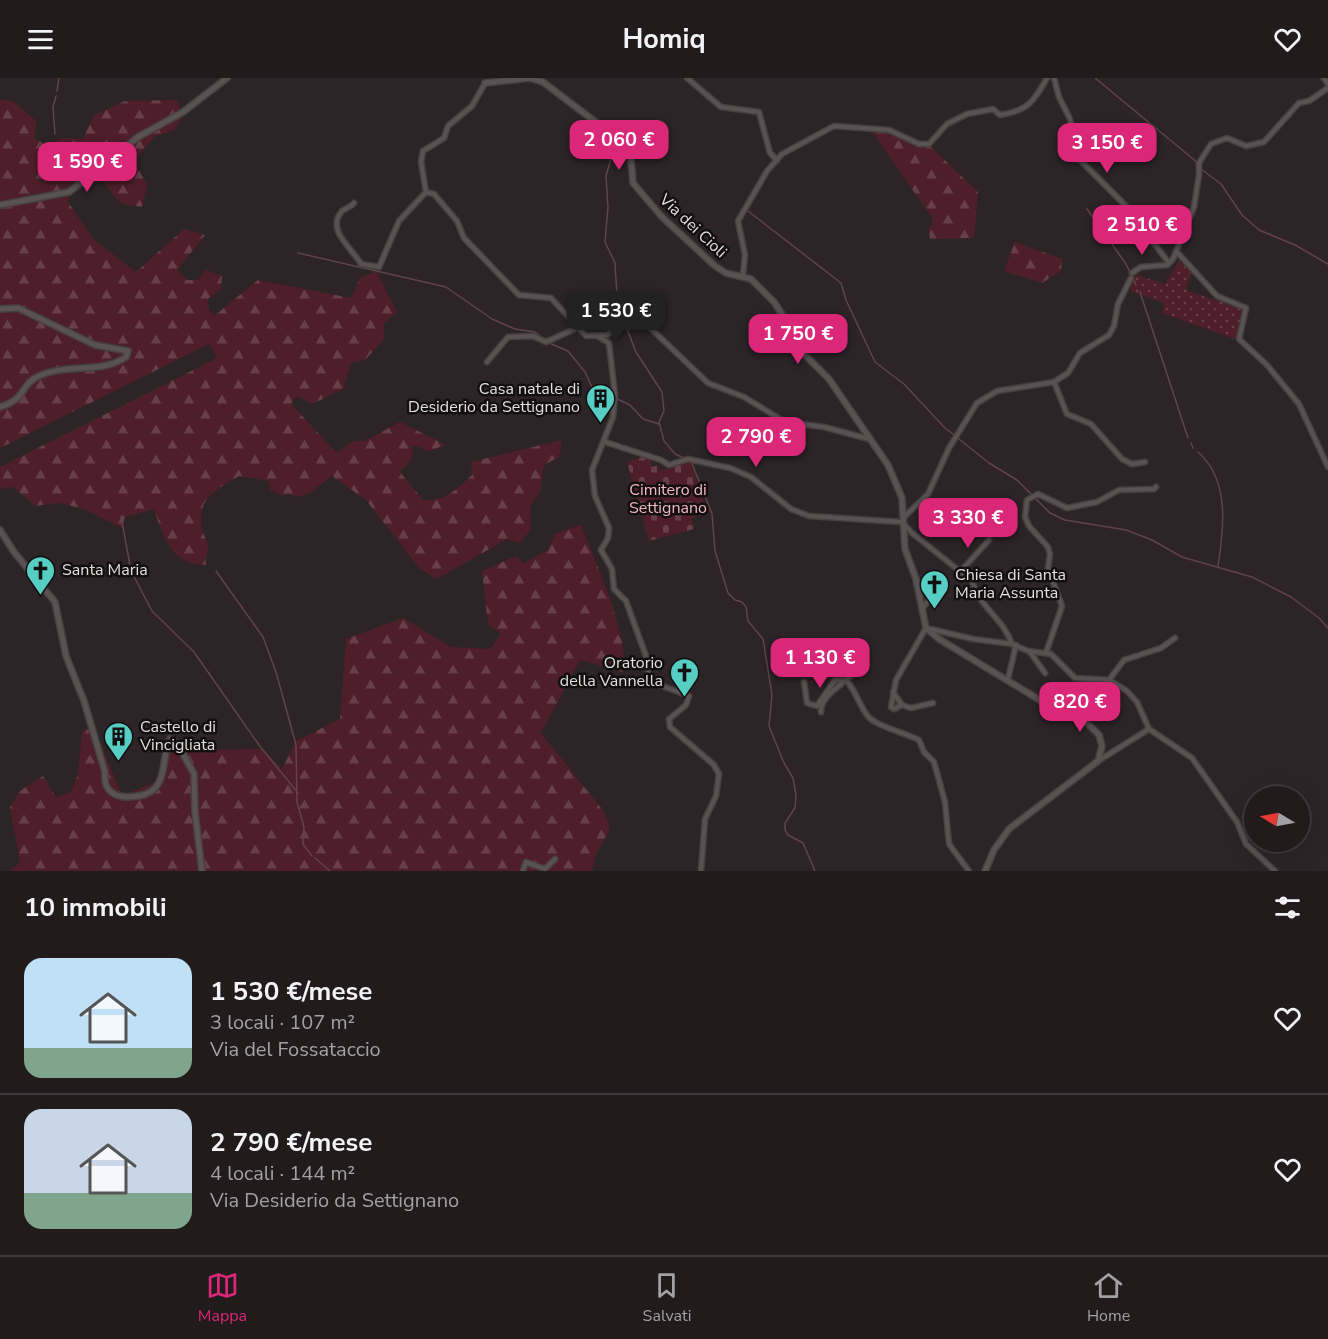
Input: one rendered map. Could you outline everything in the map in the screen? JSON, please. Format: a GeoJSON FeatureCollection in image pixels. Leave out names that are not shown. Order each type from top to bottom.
{"type":"FeatureCollection","features":[{"type":"Feature","properties":{"kind":"street"},"geometry":{"type":"LineString","coordinates":[[0,205],[67,194],[107,161],[150,130],[183,112],[227,78]]}},
{"type":"Feature","properties":{"kind":"street","name":"Via dei Cioli"},"geometry":{"type":"LineString","coordinates":[[487,80],[530,78],[543,82],[610,133],[622,137],[630,147],[633,183],[646,200],[715,266],[726,273],[743,275],[760,286],[774,302],[799,340],[803,353],[829,379],[891,471],[902,498],[905,549],[918,588],[926,628]]}},
{"type":"Feature","properties":{"kind":"street"},"geometry":{"type":"LineString","coordinates":[[687,78],[720,107],[759,112],[770,153],[777,160]]}},
{"type":"Feature","properties":{"kind":"street"},"geometry":{"type":"LineString","coordinates":[[743,275],[745,255],[738,221],[758,186],[777,160],[786,152],[834,126],[889,130],[902,133],[919,144],[929,144],[947,124],[967,114],[993,109],[1000,115],[1020,112],[1039,93],[1047,78]]}},
{"type":"Feature","properties":{"kind":"street"},"geometry":{"type":"LineString","coordinates":[[1054,78],[1059,97],[1070,118],[1080,160],[1125,205],[1169,263]]}},
{"type":"Feature","properties":{"kind":"street"},"geometry":{"type":"LineString","coordinates":[[605,442],[661,460],[669,465],[688,459],[730,468],[751,477],[791,509],[809,516],[903,519],[928,494],[949,448],[977,403],[997,392],[1054,382],[1069,372],[1080,353],[1109,335],[1132,275],[1142,267],[1159,267],[1169,263],[1177,252],[1194,207],[1199,163],[1208,148],[1215,142],[1227,138],[1246,146],[1264,142],[1299,103],[1309,101],[1328,86],[1324,78]]}},
{"type":"Feature","properties":{"kind":"street"},"geometry":{"type":"LineString","coordinates":[[426,192],[421,162],[423,151],[444,138],[448,126],[472,105],[487,80]]}},
{"type":"Feature","properties":{"kind":"street"},"geometry":{"type":"LineString","coordinates":[[354,203],[341,213],[337,220],[340,236],[357,254],[362,264],[379,267],[399,221],[426,192]]}},
{"type":"Feature","properties":{"kind":"street"},"geometry":{"type":"LineString","coordinates":[[426,192],[434,194],[458,221],[464,238],[519,295],[551,298],[586,336],[599,337],[615,331],[626,320],[642,320],[708,383],[744,397],[785,422],[824,427],[869,440]]}},
{"type":"Feature","properties":{"kind":"street"},"geometry":{"type":"LineString","coordinates":[[1177,252],[1217,296],[1246,308],[1239,339],[1259,356],[1299,404],[1328,466]]}},
{"type":"Feature","properties":{"kind":"street"},"geometry":{"type":"LineString","coordinates":[[0,309],[18,308],[95,345],[128,351],[126,357],[108,366],[56,371],[34,379],[18,399],[0,407]]}},
{"type":"Feature","properties":{"kind":"street"},"geometry":{"type":"LineString","coordinates":[[487,362],[508,337],[533,336],[546,342],[579,327]]}},
{"type":"Feature","properties":{"kind":"street"},"geometry":{"type":"LineString","coordinates":[[599,337],[609,343],[615,395],[613,417],[592,470],[595,496],[609,528],[608,538],[601,550],[612,569],[612,584],[626,601],[647,659],[649,681],[689,696],[686,705],[669,719],[670,727],[714,765],[719,774],[716,796],[705,819],[701,871]]}},
{"type":"Feature","properties":{"kind":"street"},"geometry":{"type":"LineString","coordinates":[[1054,382],[1067,414],[1091,424],[1122,459],[1132,464],[1145,462]]}},
{"type":"Feature","properties":{"kind":"street"},"geometry":{"type":"LineString","coordinates":[[1046,653],[1062,606],[1048,568],[1050,554],[1048,547],[1029,526],[1025,517],[1025,505],[1032,496],[1044,496],[1067,508],[1097,502],[1119,490],[1154,489],[1156,487]]}},
{"type":"Feature","properties":{"kind":"street"},"geometry":{"type":"LineString","coordinates":[[903,519],[912,533],[972,581],[974,593],[1006,628],[1014,644],[1008,679]]}},
{"type":"Feature","properties":{"kind":"street"},"geometry":{"type":"LineString","coordinates":[[0,530],[14,552],[55,602],[66,656],[84,701],[105,772],[104,784],[110,792],[129,797],[144,795],[155,789],[162,777],[170,739],[177,743],[190,763],[196,786],[195,812],[202,871]]}},
{"type":"Feature","properties":{"kind":"street"},"geometry":{"type":"LineString","coordinates":[[960,572],[989,540]]}},
{"type":"Feature","properties":{"kind":"street"},"geometry":{"type":"LineString","coordinates":[[918,588],[932,591],[931,597],[922,609]]}},
{"type":"Feature","properties":{"kind":"street"},"geometry":{"type":"LineString","coordinates":[[926,628],[943,633],[1014,644],[1029,651],[1046,653],[1053,656],[1078,679],[1109,680],[1133,696],[1149,729],[1191,758],[1237,822],[1246,844],[1275,871]]}},
{"type":"Feature","properties":{"kind":"street"},"geometry":{"type":"LineString","coordinates":[[902,705],[894,709],[891,707],[896,680],[926,628]]}},
{"type":"Feature","properties":{"kind":"street"},"geometry":{"type":"LineString","coordinates":[[926,628],[1037,698],[1067,710],[1088,724],[1099,735],[1102,746],[1098,761]]}},
{"type":"Feature","properties":{"kind":"street"},"geometry":{"type":"LineString","coordinates":[[1109,680],[1124,660],[1161,648],[1175,638]]}},
{"type":"Feature","properties":{"kind":"street"},"geometry":{"type":"LineString","coordinates":[[1029,651],[1045,673]]}},
{"type":"Feature","properties":{"kind":"street"},"geometry":{"type":"LineString","coordinates":[[821,712],[825,699],[847,681],[855,671],[848,665]]}},
{"type":"Feature","properties":{"kind":"street"},"geometry":{"type":"LineString","coordinates":[[804,682],[807,703],[817,706],[835,680],[847,681],[857,693],[868,717],[875,723],[900,730],[919,740],[924,752],[934,762],[945,802],[949,844],[969,871]]}},
{"type":"Feature","properties":{"kind":"street"},"geometry":{"type":"LineString","coordinates":[[893,692],[902,705],[911,708],[933,703]]}},
{"type":"Feature","properties":{"kind":"street"},"geometry":{"type":"LineString","coordinates":[[985,871],[994,850],[1009,829],[1098,761],[1105,759],[1149,729]]}},
{"type":"Feature","properties":{"kind":"street"},"geometry":{"type":"LineString","coordinates":[[523,871],[526,862],[545,869],[555,859]]}},
{"type":"Feature","properties":{"kind":"green space"},"geometry":{"type":"Polygon","coordinates":[[[0,99],[14,102],[36,121],[35,139],[49,146],[60,138],[83,139],[94,115],[125,101],[177,100],[182,118],[175,130],[155,136],[134,161],[147,185],[142,207],[122,204],[93,171],[70,190],[68,202],[94,240],[136,272],[184,229],[205,235],[177,270],[187,280],[198,280],[206,270],[222,276],[221,289],[208,299],[209,310],[214,316],[258,280],[351,298],[360,278],[376,271],[397,312],[384,323],[384,339],[365,360],[351,363],[343,389],[312,404],[297,396],[291,404],[337,453],[353,441],[365,441],[400,422],[446,445],[428,451],[413,445],[412,458],[400,472],[423,500],[438,499],[456,490],[472,475],[471,462],[562,440],[559,457],[544,465],[540,492],[530,505],[531,530],[519,543],[507,539],[437,579],[420,569],[366,500],[332,476],[306,494],[283,496],[270,490],[269,481],[239,476],[216,490],[202,509],[202,529],[208,547],[206,565],[185,560],[171,548],[161,530],[154,509],[125,517],[122,528],[84,509],[59,503],[35,506],[13,487],[0,489],[0,467],[217,358],[209,344],[0,448],[0,99]]]}},
{"type":"Feature","properties":{"kind":"green space"},"geometry":{"type":"Polygon","coordinates":[[[871,130],[898,135],[920,146],[930,146],[978,192],[974,238],[930,239],[929,231],[933,219],[871,130]]]}},
{"type":"Feature","properties":{"kind":"green space"},"geometry":{"type":"Polygon","coordinates":[[[1015,242],[1062,259],[1061,271],[1042,283],[1004,271],[1015,242]]]}},
{"type":"Feature","properties":{"kind":"green space"},"geometry":{"type":"Polygon","coordinates":[[[1179,261],[1191,272],[1186,290],[1245,310],[1235,339],[1162,313],[1164,303],[1130,291],[1136,275],[1165,284],[1179,261]]]}},
{"type":"Feature","properties":{"kind":"green space","name":"Cimitero di Settignano"},"geometry":{"type":"Polygon","coordinates":[[[646,456],[650,457],[652,467],[658,465],[660,471],[690,461],[707,513],[692,518],[694,529],[649,541],[627,462],[646,456]]]}},
{"type":"Feature","properties":{"kind":"green space"},"geometry":{"type":"Polygon","coordinates":[[[581,525],[617,620],[622,640],[623,672],[580,660],[541,733],[605,813],[610,829],[595,856],[592,871],[11,871],[20,862],[10,807],[20,791],[43,776],[56,797],[71,792],[78,774],[82,732],[94,726],[120,792],[127,794],[155,782],[172,750],[262,749],[282,769],[296,741],[340,719],[346,639],[403,618],[451,647],[490,649],[501,634],[488,624],[482,571],[516,556],[524,563],[548,550],[555,534],[581,525]]]}},
{"type":"Feature","properties":{"kind":"waterway"},"geometry":{"type":"LineString","coordinates":[[57,91],[59,78]]}},
{"type":"Feature","properties":{"kind":"waterway"},"geometry":{"type":"LineString","coordinates":[[1095,78],[1198,163]]}},
{"type":"Feature","properties":{"kind":"waterway"},"geometry":{"type":"LineString","coordinates":[[55,134],[53,107],[56,96]]}},
{"type":"Feature","properties":{"kind":"waterway"},"geometry":{"type":"LineString","coordinates":[[624,143],[611,159],[606,176],[608,207],[605,242],[615,263],[617,296],[623,319],[636,352],[662,392],[664,411],[659,422],[664,441],[675,454],[684,458]]}},
{"type":"Feature","properties":{"kind":"waterway"},"geometry":{"type":"LineString","coordinates":[[1201,169],[1221,184],[1242,215],[1259,230],[1295,245],[1328,264]]}},
{"type":"Feature","properties":{"kind":"waterway"},"geometry":{"type":"LineString","coordinates":[[1087,209],[1126,264],[1136,285]]}},
{"type":"Feature","properties":{"kind":"waterway"},"geometry":{"type":"LineString","coordinates":[[748,211],[841,283],[846,300],[875,362],[904,384],[944,427],[989,463],[1017,480],[1050,513],[1065,520],[1126,530],[1152,540],[1182,557],[1252,577],[1291,597],[1319,618],[1328,628]]}},
{"type":"Feature","properties":{"kind":"waterway"},"geometry":{"type":"LineString","coordinates":[[298,253],[446,287],[492,319],[515,329],[535,332],[549,343],[568,351],[585,372],[592,387],[630,405],[643,419],[659,424]]}},
{"type":"Feature","properties":{"kind":"waterway"},"geometry":{"type":"LineString","coordinates":[[1140,292],[1188,438]]}},
{"type":"Feature","properties":{"kind":"waterway"},"geometry":{"type":"LineString","coordinates":[[1191,443],[1193,448]]}},
{"type":"Feature","properties":{"kind":"waterway"},"geometry":{"type":"LineString","coordinates":[[1198,452],[1208,463],[1220,490],[1223,521],[1218,566]]}},
{"type":"Feature","properties":{"kind":"waterway"},"geometry":{"type":"LineString","coordinates":[[691,461],[712,514],[715,551],[728,593],[746,607],[748,621],[763,639],[772,695],[769,726],[784,763],[793,778],[796,795],[795,808],[785,823],[785,830],[788,835],[803,843],[815,871]]}},
{"type":"Feature","properties":{"kind":"waterway"},"geometry":{"type":"LineString","coordinates":[[121,516],[131,571],[152,611],[194,652],[259,745],[298,793]]}},
{"type":"Feature","properties":{"kind":"waterway"},"geometry":{"type":"LineString","coordinates":[[216,571],[263,637],[276,672],[296,745],[297,802],[304,827],[303,844],[312,856]]}},
{"type":"Feature","properties":{"kind":"waterway"},"geometry":{"type":"LineString","coordinates":[[315,858],[330,871]]}},
{"type":"Feature","properties":{"kind":"place","name":"Casa natale di Desiderio da Settignano"},"geometry":{"type":"Point","coordinates":[601,424]}},
{"type":"Feature","properties":{"kind":"place","name":"Santa Maria"},"geometry":{"type":"Point","coordinates":[41,596]}},
{"type":"Feature","properties":{"kind":"place","name":"Chiesa di Santa Maria Assunta"},"geometry":{"type":"Point","coordinates":[934,610]}},
{"type":"Feature","properties":{"kind":"place","name":"Oratorio della Vannella"},"geometry":{"type":"Point","coordinates":[684,698]}},
{"type":"Feature","properties":{"kind":"place","name":"Castello di Vincigliata"},"geometry":{"type":"Point","coordinates":[119,762]}}]}
